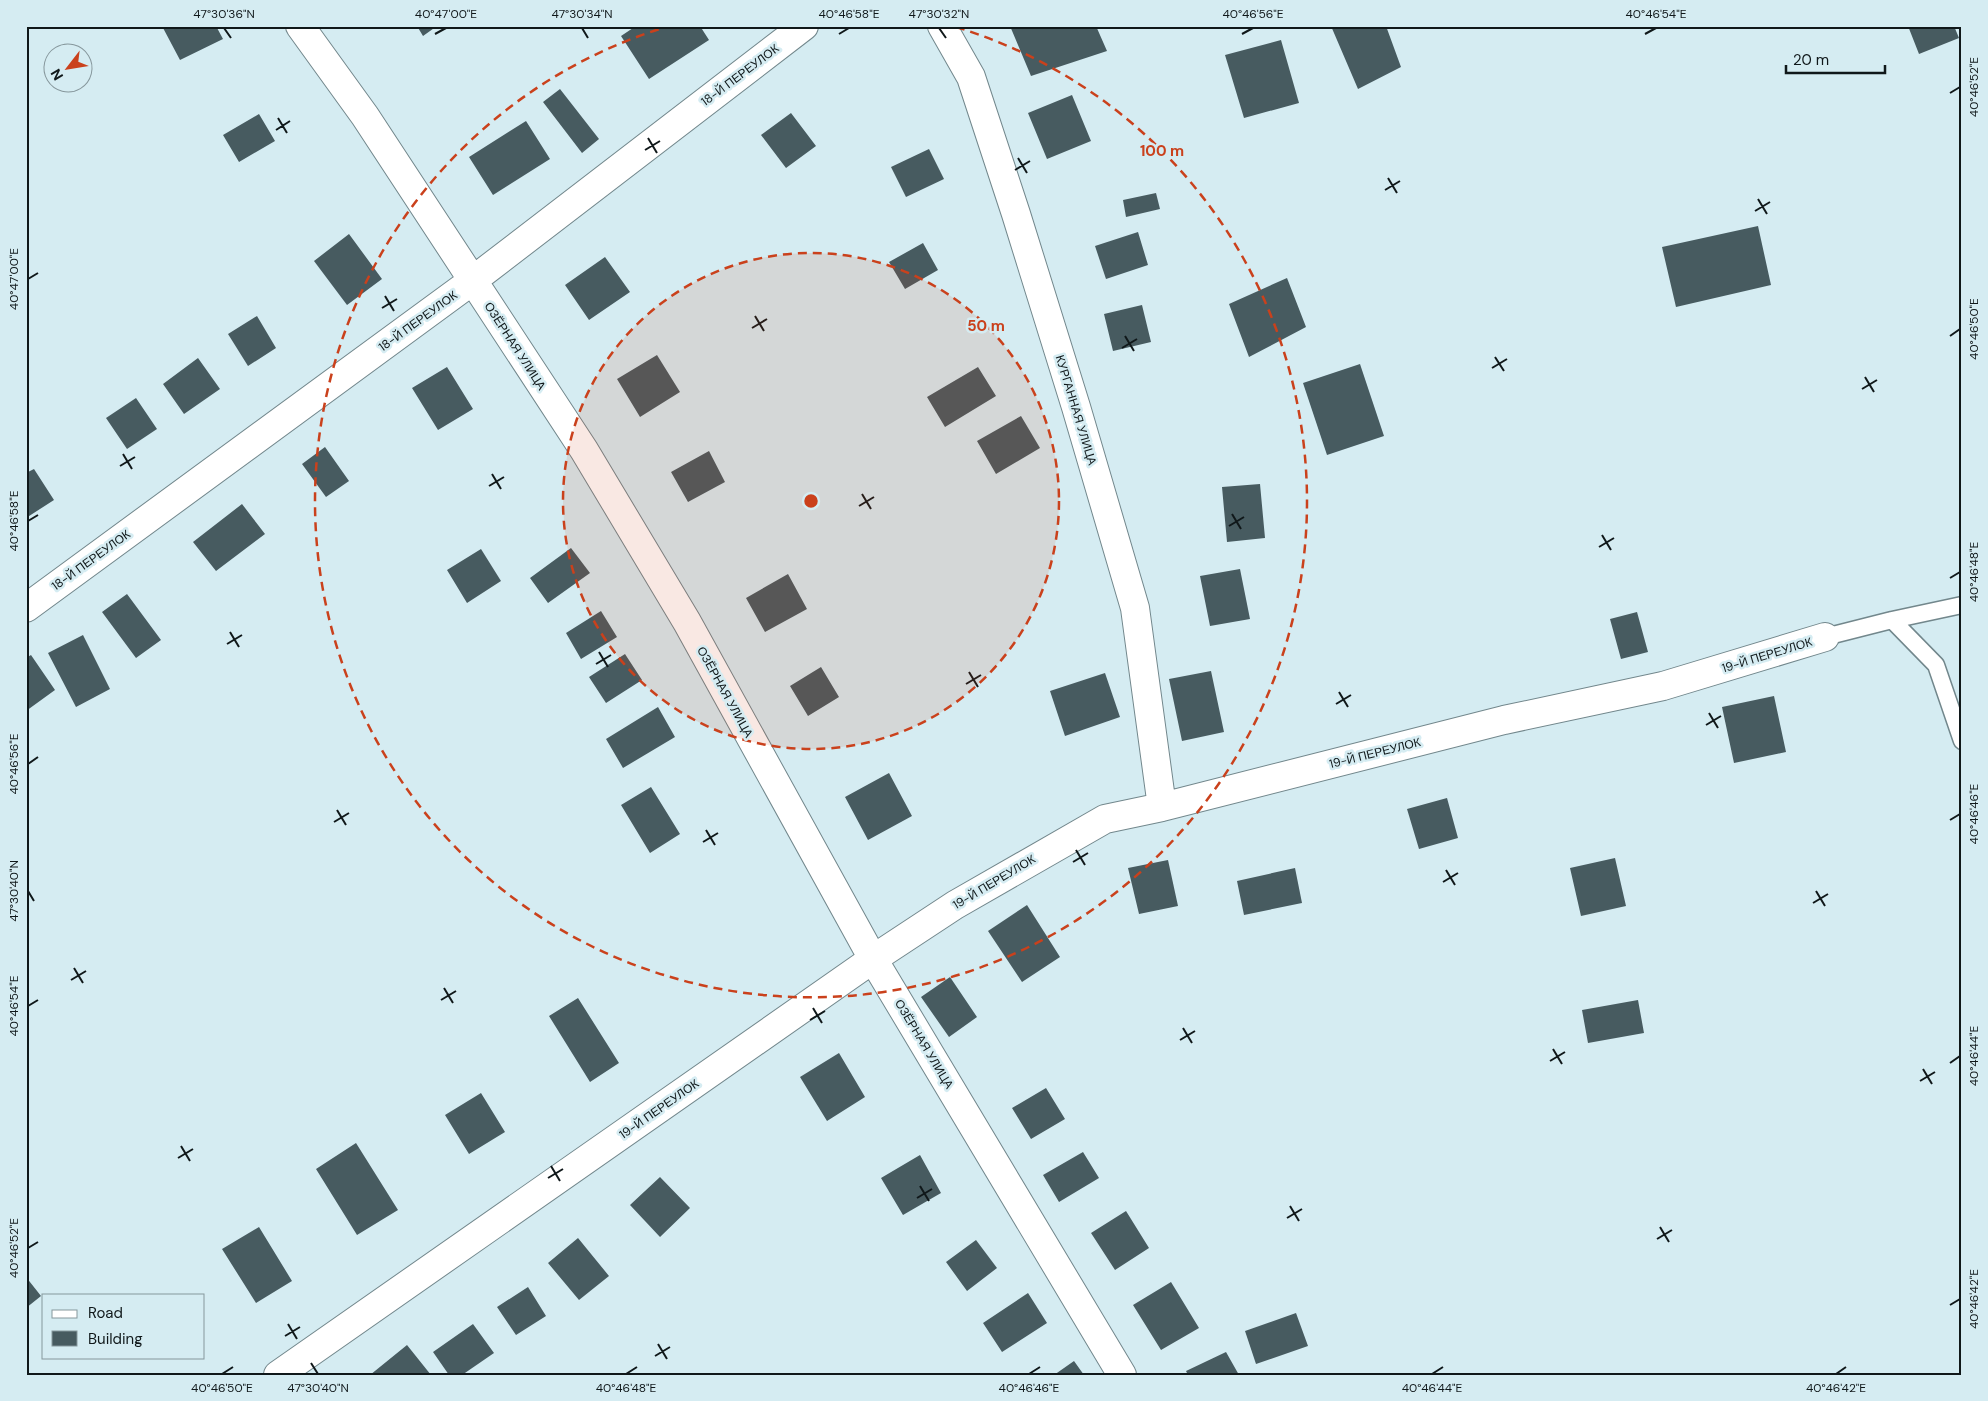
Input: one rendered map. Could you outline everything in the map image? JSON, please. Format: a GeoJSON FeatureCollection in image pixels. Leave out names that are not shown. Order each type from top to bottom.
{"type":"FeatureCollection","features":[{"type":"Feature","properties":{"kind":"street","name":"ОЗЁРНАЯ УЛИЦА"},"geometry":{"type":"LineString","coordinates":[[300,26],[365,116],[584,450],[687,622],[873,959],[1122,1375]]}},
{"type":"Feature","properties":{"kind":"street","name":"18-Й ПЕРЕУЛОК"},"geometry":{"type":"LineString","coordinates":[[26,608],[472,281],[804,26]]}},
{"type":"Feature","properties":{"kind":"street","name":"КУРГАННАЯ УЛИЦА"},"geometry":{"type":"LineString","coordinates":[[942,26],[971,77],[974,86],[1076,407],[1135,608],[1162,808]]}},
{"type":"Feature","properties":{"kind":"street","name":"19-Й ПЕРЕУЛОК"},"geometry":{"type":"LineString","coordinates":[[278,1375],[873,959],[955,905],[1105,819],[1162,808],[1504,720],[1663,686],[1825,637]]}},
{"type":"Feature","properties":{"kind":"lane"},"geometry":{"type":"LineString","coordinates":[[1825,637],[1962,605]]}},
{"type":"Feature","properties":{"kind":"lane"},"geometry":{"type":"LineString","coordinates":[[1892,620],[1936,666],[1962,741]]}},
{"type":"Feature","properties":{"kind":"building"},"geometry":{"type":"Polygon","coordinates":[[[162,26],[216,26],[223,39],[180,60],[162,26]]]}},
{"type":"Feature","properties":{"kind":"building"},"geometry":{"type":"Polygon","coordinates":[[[417,26],[437,26],[423,36],[417,26]]]}},
{"type":"Feature","properties":{"kind":"building"},"geometry":{"type":"Polygon","coordinates":[[[636,26],[700,26],[709,40],[649,79],[621,36],[636,26]]]}},
{"type":"Feature","properties":{"kind":"building"},"geometry":{"type":"Polygon","coordinates":[[[1010,26],[1096,26],[1107,51],[1031,76],[1010,26]]]}},
{"type":"Feature","properties":{"kind":"building"},"geometry":{"type":"Polygon","coordinates":[[[1331,26],[1386,26],[1401,67],[1358,89],[1331,26]]]}},
{"type":"Feature","properties":{"kind":"building"},"geometry":{"type":"Polygon","coordinates":[[[1908,26],[1954,26],[1959,38],[1919,54],[1908,26]]]}},
{"type":"Feature","properties":{"kind":"building"},"geometry":{"type":"Polygon","coordinates":[[[1281,40],[1299,103],[1244,118],[1225,55],[1281,40]]]}},
{"type":"Feature","properties":{"kind":"building"},"geometry":{"type":"Polygon","coordinates":[[[560,89],[599,139],[582,153],[543,102],[560,89]]]}},
{"type":"Feature","properties":{"kind":"building"},"geometry":{"type":"Polygon","coordinates":[[[1072,95],[1091,141],[1047,159],[1028,113],[1072,95]]]}},
{"type":"Feature","properties":{"kind":"building"},"geometry":{"type":"Polygon","coordinates":[[[791,113],[816,146],[786,168],[761,135],[791,113]]]}},
{"type":"Feature","properties":{"kind":"building"},"geometry":{"type":"Polygon","coordinates":[[[259,114],[275,141],[239,162],[223,135],[259,114]]]}},
{"type":"Feature","properties":{"kind":"building"},"geometry":{"type":"Polygon","coordinates":[[[526,121],[550,159],[493,195],[469,157],[526,121]]]}},
{"type":"Feature","properties":{"kind":"building"},"geometry":{"type":"Polygon","coordinates":[[[929,149],[944,179],[906,197],[891,167],[929,149]]]}},
{"type":"Feature","properties":{"kind":"building"},"geometry":{"type":"Polygon","coordinates":[[[1156,193],[1160,209],[1126,217],[1123,200],[1156,193]]]}},
{"type":"Feature","properties":{"kind":"building"},"geometry":{"type":"Polygon","coordinates":[[[1758,226],[1771,285],[1676,307],[1662,247],[1758,226]]]}},
{"type":"Feature","properties":{"kind":"building"},"geometry":{"type":"Polygon","coordinates":[[[1138,232],[1148,265],[1106,279],[1095,246],[1138,232]]]}},
{"type":"Feature","properties":{"kind":"building"},"geometry":{"type":"Polygon","coordinates":[[[349,234],[382,279],[347,305],[314,261],[349,234]]]}},
{"type":"Feature","properties":{"kind":"building"},"geometry":{"type":"Polygon","coordinates":[[[923,243],[938,270],[905,289],[889,262],[923,243]]]}},
{"type":"Feature","properties":{"kind":"building"},"geometry":{"type":"Polygon","coordinates":[[[605,257],[630,292],[589,320],[565,285],[605,257]]]}},
{"type":"Feature","properties":{"kind":"building"},"geometry":{"type":"Polygon","coordinates":[[[1287,278],[1306,327],[1249,357],[1229,304],[1287,278]]]}},
{"type":"Feature","properties":{"kind":"building"},"geometry":{"type":"Polygon","coordinates":[[[1142,305],[1151,342],[1113,351],[1104,314],[1142,305]]]}},
{"type":"Feature","properties":{"kind":"building"},"geometry":{"type":"Polygon","coordinates":[[[257,316],[276,348],[248,366],[228,334],[257,316]]]}},
{"type":"Feature","properties":{"kind":"building"},"geometry":{"type":"Polygon","coordinates":[[[657,355],[680,392],[640,417],[617,379],[657,355]]]}},
{"type":"Feature","properties":{"kind":"building"},"geometry":{"type":"Polygon","coordinates":[[[198,358],[220,389],[184,414],[163,384],[198,358]]]}},
{"type":"Feature","properties":{"kind":"building"},"geometry":{"type":"Polygon","coordinates":[[[1360,364],[1384,436],[1327,455],[1303,383],[1360,364]]]}},
{"type":"Feature","properties":{"kind":"building"},"geometry":{"type":"Polygon","coordinates":[[[447,367],[473,409],[438,430],[412,388],[447,367]]]}},
{"type":"Feature","properties":{"kind":"building"},"geometry":{"type":"Polygon","coordinates":[[[978,367],[996,396],[945,427],[927,397],[978,367]]]}},
{"type":"Feature","properties":{"kind":"building"},"geometry":{"type":"Polygon","coordinates":[[[136,398],[157,429],[127,449],[106,418],[136,398]]]}},
{"type":"Feature","properties":{"kind":"building"},"geometry":{"type":"Polygon","coordinates":[[[1021,416],[1040,448],[996,474],[977,441],[1021,416]]]}},
{"type":"Feature","properties":{"kind":"building"},"geometry":{"type":"Polygon","coordinates":[[[325,447],[349,481],[326,497],[302,464],[325,447]]]}},
{"type":"Feature","properties":{"kind":"building"},"geometry":{"type":"Polygon","coordinates":[[[709,451],[725,482],[688,502],[671,472],[709,451]]]}},
{"type":"Feature","properties":{"kind":"building"},"geometry":{"type":"Polygon","coordinates":[[[34,469],[54,500],[26,518],[26,473],[34,469]]]}},
{"type":"Feature","properties":{"kind":"building"},"geometry":{"type":"Polygon","coordinates":[[[1260,484],[1265,538],[1227,542],[1222,487],[1260,484]]]}},
{"type":"Feature","properties":{"kind":"building"},"geometry":{"type":"Polygon","coordinates":[[[242,504],[265,534],[216,571],[193,542],[242,504]]]}},
{"type":"Feature","properties":{"kind":"building"},"geometry":{"type":"Polygon","coordinates":[[[571,548],[590,573],[548,603],[530,578],[571,548]]]}},
{"type":"Feature","properties":{"kind":"building"},"geometry":{"type":"Polygon","coordinates":[[[481,549],[501,581],[467,603],[447,570],[481,549]]]}},
{"type":"Feature","properties":{"kind":"building"},"geometry":{"type":"Polygon","coordinates":[[[1240,569],[1250,619],[1210,626],[1200,576],[1240,569]]]}},
{"type":"Feature","properties":{"kind":"building"},"geometry":{"type":"Polygon","coordinates":[[[788,574],[807,609],[765,632],[746,598],[788,574]]]}},
{"type":"Feature","properties":{"kind":"building"},"geometry":{"type":"Polygon","coordinates":[[[127,594],[161,640],[136,658],[102,612],[127,594]]]}},
{"type":"Feature","properties":{"kind":"building"},"geometry":{"type":"Polygon","coordinates":[[[601,611],[617,637],[581,659],[566,633],[601,611]]]}},
{"type":"Feature","properties":{"kind":"building"},"geometry":{"type":"Polygon","coordinates":[[[1637,612],[1648,652],[1621,659],[1610,619],[1637,612]]]}},
{"type":"Feature","properties":{"kind":"building"},"geometry":{"type":"Polygon","coordinates":[[[83,635],[110,689],[76,707],[48,653],[83,635]]]}},
{"type":"Feature","properties":{"kind":"building"},"geometry":{"type":"Polygon","coordinates":[[[625,654],[642,680],[606,703],[589,677],[625,654]]]}},
{"type":"Feature","properties":{"kind":"building"},"geometry":{"type":"Polygon","coordinates":[[[31,655],[55,690],[26,711],[26,658],[31,655]]]}},
{"type":"Feature","properties":{"kind":"building"},"geometry":{"type":"Polygon","coordinates":[[[821,667],[839,697],[808,716],[790,686],[821,667]]]}},
{"type":"Feature","properties":{"kind":"building"},"geometry":{"type":"Polygon","coordinates":[[[1211,671],[1224,732],[1182,741],[1169,679],[1211,671]]]}},
{"type":"Feature","properties":{"kind":"building"},"geometry":{"type":"Polygon","coordinates":[[[1105,673],[1120,717],[1065,736],[1050,691],[1105,673]]]}},
{"type":"Feature","properties":{"kind":"building"},"geometry":{"type":"Polygon","coordinates":[[[1774,696],[1786,752],[1734,763],[1722,707],[1774,696]]]}},
{"type":"Feature","properties":{"kind":"building"},"geometry":{"type":"Polygon","coordinates":[[[658,707],[675,737],[623,768],[606,739],[658,707]]]}},
{"type":"Feature","properties":{"kind":"building"},"geometry":{"type":"Polygon","coordinates":[[[889,773],[912,816],[868,840],[845,797],[889,773]]]}},
{"type":"Feature","properties":{"kind":"building"},"geometry":{"type":"Polygon","coordinates":[[[651,787],[680,834],[650,853],[621,805],[651,787]]]}},
{"type":"Feature","properties":{"kind":"building"},"geometry":{"type":"Polygon","coordinates":[[[1447,798],[1458,838],[1419,849],[1407,809],[1447,798]]]}},
{"type":"Feature","properties":{"kind":"building"},"geometry":{"type":"Polygon","coordinates":[[[1615,858],[1626,906],[1581,916],[1570,868],[1615,858]]]}},
{"type":"Feature","properties":{"kind":"building"},"geometry":{"type":"Polygon","coordinates":[[[1168,860],[1178,906],[1139,914],[1128,868],[1168,860]]]}},
{"type":"Feature","properties":{"kind":"building"},"geometry":{"type":"Polygon","coordinates":[[[1295,868],[1302,903],[1244,915],[1237,881],[1295,868]]]}},
{"type":"Feature","properties":{"kind":"building"},"geometry":{"type":"Polygon","coordinates":[[[1027,905],[1060,957],[1022,982],[988,931],[1027,905]]]}},
{"type":"Feature","properties":{"kind":"building"},"geometry":{"type":"Polygon","coordinates":[[[950,977],[977,1017],[949,1037],[921,997],[950,977]]]}},
{"type":"Feature","properties":{"kind":"building"},"geometry":{"type":"Polygon","coordinates":[[[578,998],[619,1063],[590,1082],[549,1016],[578,998]]]}},
{"type":"Feature","properties":{"kind":"building"},"geometry":{"type":"Polygon","coordinates":[[[1638,1000],[1644,1033],[1588,1043],[1582,1010],[1638,1000]]]}},
{"type":"Feature","properties":{"kind":"building"},"geometry":{"type":"Polygon","coordinates":[[[839,1053],[865,1097],[827,1121],[800,1077],[839,1053]]]}},
{"type":"Feature","properties":{"kind":"building"},"geometry":{"type":"Polygon","coordinates":[[[1046,1088],[1065,1119],[1031,1139],[1012,1108],[1046,1088]]]}},
{"type":"Feature","properties":{"kind":"building"},"geometry":{"type":"Polygon","coordinates":[[[481,1093],[505,1132],[469,1154],[445,1115],[481,1093]]]}},
{"type":"Feature","properties":{"kind":"building"},"geometry":{"type":"Polygon","coordinates":[[[356,1143],[398,1210],[357,1235],[316,1169],[356,1143]]]}},
{"type":"Feature","properties":{"kind":"building"},"geometry":{"type":"Polygon","coordinates":[[[1083,1152],[1099,1178],[1059,1202],[1043,1175],[1083,1152]]]}},
{"type":"Feature","properties":{"kind":"building"},"geometry":{"type":"Polygon","coordinates":[[[920,1155],[941,1193],[903,1215],[881,1178],[920,1155]]]}},
{"type":"Feature","properties":{"kind":"building"},"geometry":{"type":"Polygon","coordinates":[[[660,1177],[690,1208],[660,1237],[630,1205],[660,1177]]]}},
{"type":"Feature","properties":{"kind":"building"},"geometry":{"type":"Polygon","coordinates":[[[1126,1211],[1149,1248],[1115,1270],[1091,1233],[1126,1211]]]}},
{"type":"Feature","properties":{"kind":"building"},"geometry":{"type":"Polygon","coordinates":[[[259,1227],[292,1281],[256,1303],[222,1249],[259,1227]]]}},
{"type":"Feature","properties":{"kind":"building"},"geometry":{"type":"Polygon","coordinates":[[[578,1238],[609,1276],[579,1300],[548,1263],[578,1238]]]}},
{"type":"Feature","properties":{"kind":"building"},"geometry":{"type":"Polygon","coordinates":[[[976,1240],[997,1268],[967,1291],[946,1262],[976,1240]]]}},
{"type":"Feature","properties":{"kind":"building"},"geometry":{"type":"Polygon","coordinates":[[[26,1277],[41,1296],[26,1308],[26,1277]]]}},
{"type":"Feature","properties":{"kind":"building"},"geometry":{"type":"Polygon","coordinates":[[[1171,1282],[1199,1328],[1161,1350],[1133,1305],[1171,1282]]]}},
{"type":"Feature","properties":{"kind":"building"},"geometry":{"type":"Polygon","coordinates":[[[528,1287],[546,1316],[516,1335],[497,1307],[528,1287]]]}},
{"type":"Feature","properties":{"kind":"building"},"geometry":{"type":"Polygon","coordinates":[[[1028,1293],[1047,1323],[1002,1352],[983,1323],[1028,1293]]]}},
{"type":"Feature","properties":{"kind":"building"},"geometry":{"type":"Polygon","coordinates":[[[1296,1313],[1308,1346],[1256,1364],[1245,1331],[1296,1313]]]}},
{"type":"Feature","properties":{"kind":"building"},"geometry":{"type":"Polygon","coordinates":[[[473,1324],[494,1353],[462,1375],[449,1375],[433,1352],[473,1324]]]}},
{"type":"Feature","properties":{"kind":"building"},"geometry":{"type":"Polygon","coordinates":[[[407,1345],[431,1375],[370,1375],[407,1345]]]}},
{"type":"Feature","properties":{"kind":"building"},"geometry":{"type":"Polygon","coordinates":[[[1226,1352],[1239,1375],[1188,1375],[1186,1371],[1226,1352]]]}},
{"type":"Feature","properties":{"kind":"building"},"geometry":{"type":"Polygon","coordinates":[[[1074,1361],[1084,1375],[1054,1375],[1074,1361]]]}}]}
